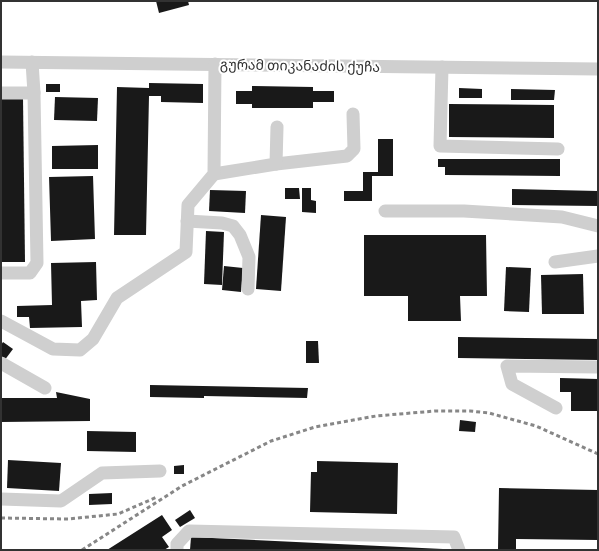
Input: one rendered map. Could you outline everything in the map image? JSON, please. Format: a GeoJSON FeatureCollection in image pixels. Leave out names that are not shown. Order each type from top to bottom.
{"type":"FeatureCollection","features":[{"type":"Feature","properties":{"kind":"street","name":"გურამ თიკანაძის ქუჩა"},"geometry":{"type":"LineString","coordinates":[[1,62],[598,69]]}},
{"type":"Feature","properties":{"kind":"street"},"geometry":{"type":"LineString","coordinates":[[1,273],[30,273],[37,263],[34,93],[32,62]]}},
{"type":"Feature","properties":{"kind":"street"},"geometry":{"type":"LineString","coordinates":[[1,321],[53,349],[80,350],[93,339],[117,298],[186,252],[188,205],[214,174],[215,64]]}},
{"type":"Feature","properties":{"kind":"street"},"geometry":{"type":"LineString","coordinates":[[442,67],[440,146],[558,148]]}},
{"type":"Feature","properties":{"kind":"street"},"geometry":{"type":"LineString","coordinates":[[1,92],[34,93]]}},
{"type":"Feature","properties":{"kind":"street"},"geometry":{"type":"LineString","coordinates":[[214,174],[276,164],[347,156],[354,149],[353,114]]}},
{"type":"Feature","properties":{"kind":"street"},"geometry":{"type":"LineString","coordinates":[[276,164],[277,127]]}},
{"type":"Feature","properties":{"kind":"street"},"geometry":{"type":"LineString","coordinates":[[385,211],[464,211],[562,216],[598,226]]}},
{"type":"Feature","properties":{"kind":"street"},"geometry":{"type":"LineString","coordinates":[[187,221],[222,223],[233,226],[240,235],[249,257],[248,289]]}},
{"type":"Feature","properties":{"kind":"street"},"geometry":{"type":"LineString","coordinates":[[555,262],[598,256]]}},
{"type":"Feature","properties":{"kind":"street"},"geometry":{"type":"LineString","coordinates":[[1,363],[45,388]]}},
{"type":"Feature","properties":{"kind":"street"},"geometry":{"type":"LineString","coordinates":[[556,408],[512,384],[507,366],[598,367]]}},
{"type":"Feature","properties":{"kind":"street"},"geometry":{"type":"LineString","coordinates":[[1,499],[61,500],[102,474],[160,471]]}},
{"type":"Feature","properties":{"kind":"street"},"geometry":{"type":"LineString","coordinates":[[177,550],[177,544],[189,531],[454,537],[459,550]]}},
{"type":"Feature","properties":{"kind":"building"},"geometry":{"type":"Polygon","coordinates":[[[156,1],[188,1],[189,5],[159,13],[156,1]]]}},
{"type":"Feature","properties":{"kind":"building"},"geometry":{"type":"Polygon","coordinates":[[[149,83],[203,84],[203,103],[161,102],[161,96],[149,96],[146,235],[114,235],[117,87],[149,88],[149,83]]]}},
{"type":"Feature","properties":{"kind":"building"},"geometry":{"type":"Polygon","coordinates":[[[46,84],[60,84],[60,92],[46,92],[46,84]]]}},
{"type":"Feature","properties":{"kind":"building"},"geometry":{"type":"Polygon","coordinates":[[[252,86],[313,87],[313,91],[334,91],[334,102],[313,102],[313,108],[252,108],[252,104],[236,104],[236,91],[252,91],[252,86]]]}},
{"type":"Feature","properties":{"kind":"building"},"geometry":{"type":"Polygon","coordinates":[[[459,88],[482,89],[482,98],[459,98],[459,88]]]}},
{"type":"Feature","properties":{"kind":"building"},"geometry":{"type":"Polygon","coordinates":[[[511,89],[555,90],[554,100],[511,100],[511,89]]]}},
{"type":"Feature","properties":{"kind":"building"},"geometry":{"type":"Polygon","coordinates":[[[55,97],[98,98],[97,121],[54,120],[55,97]]]}},
{"type":"Feature","properties":{"kind":"building"},"geometry":{"type":"Polygon","coordinates":[[[1,98],[23,98],[25,262],[1,262],[1,98]]]}},
{"type":"Feature","properties":{"kind":"building"},"geometry":{"type":"Polygon","coordinates":[[[449,104],[554,105],[554,138],[449,137],[449,104]]]}},
{"type":"Feature","properties":{"kind":"building"},"geometry":{"type":"Polygon","coordinates":[[[378,139],[393,139],[393,176],[372,176],[372,201],[344,201],[344,191],[363,191],[363,172],[378,172],[378,139]]]}},
{"type":"Feature","properties":{"kind":"building"},"geometry":{"type":"Polygon","coordinates":[[[98,145],[98,169],[52,169],[52,146],[98,145]]]}},
{"type":"Feature","properties":{"kind":"building"},"geometry":{"type":"Polygon","coordinates":[[[438,159],[560,159],[560,176],[445,175],[445,167],[438,167],[438,159]]]}},
{"type":"Feature","properties":{"kind":"building"},"geometry":{"type":"Polygon","coordinates":[[[93,176],[95,239],[51,241],[49,177],[93,176]]]}},
{"type":"Feature","properties":{"kind":"building"},"geometry":{"type":"Polygon","coordinates":[[[285,188],[299,188],[300,199],[285,199],[285,188]]]}},
{"type":"Feature","properties":{"kind":"building"},"geometry":{"type":"Polygon","coordinates":[[[302,188],[311,188],[311,200],[316,201],[316,213],[302,212],[302,188]]]}},
{"type":"Feature","properties":{"kind":"building"},"geometry":{"type":"Polygon","coordinates":[[[512,189],[598,191],[598,206],[512,205],[512,189]]]}},
{"type":"Feature","properties":{"kind":"building"},"geometry":{"type":"Polygon","coordinates":[[[210,190],[246,191],[245,213],[209,211],[210,190]]]}},
{"type":"Feature","properties":{"kind":"building"},"geometry":{"type":"Polygon","coordinates":[[[261,215],[286,217],[281,291],[256,289],[261,215]]]}},
{"type":"Feature","properties":{"kind":"building"},"geometry":{"type":"Polygon","coordinates":[[[206,231],[224,232],[222,285],[204,284],[206,231]]]}},
{"type":"Feature","properties":{"kind":"building"},"geometry":{"type":"Polygon","coordinates":[[[364,235],[486,235],[487,296],[460,296],[461,321],[408,321],[408,296],[364,296],[364,235]]]}},
{"type":"Feature","properties":{"kind":"building"},"geometry":{"type":"Polygon","coordinates":[[[96,262],[97,300],[81,301],[82,327],[30,328],[29,317],[17,317],[17,306],[52,305],[51,263],[96,262]]]}},
{"type":"Feature","properties":{"kind":"building"},"geometry":{"type":"Polygon","coordinates":[[[224,266],[243,268],[241,292],[222,290],[224,266]]]}},
{"type":"Feature","properties":{"kind":"building"},"geometry":{"type":"Polygon","coordinates":[[[506,267],[531,268],[529,312],[504,311],[506,267]]]}},
{"type":"Feature","properties":{"kind":"building"},"geometry":{"type":"Polygon","coordinates":[[[583,274],[584,314],[542,314],[541,275],[583,274]]]}},
{"type":"Feature","properties":{"kind":"building"},"geometry":{"type":"Polygon","coordinates":[[[458,337],[598,339],[598,360],[458,358],[458,337]]]}},
{"type":"Feature","properties":{"kind":"building"},"geometry":{"type":"Polygon","coordinates":[[[306,341],[318,341],[319,363],[306,363],[306,341]]]}},
{"type":"Feature","properties":{"kind":"building"},"geometry":{"type":"Polygon","coordinates":[[[3,342],[13,349],[4,361],[1,359],[1,345],[3,342]]]}},
{"type":"Feature","properties":{"kind":"building"},"geometry":{"type":"Polygon","coordinates":[[[560,378],[598,379],[598,411],[571,411],[571,392],[560,392],[560,378]]]}},
{"type":"Feature","properties":{"kind":"building"},"geometry":{"type":"Polygon","coordinates":[[[150,385],[308,388],[307,398],[204,396],[204,398],[150,397],[150,385]]]}},
{"type":"Feature","properties":{"kind":"building"},"geometry":{"type":"Polygon","coordinates":[[[56,392],[90,399],[90,421],[1,422],[1,398],[57,398],[56,392]]]}},
{"type":"Feature","properties":{"kind":"building"},"geometry":{"type":"Polygon","coordinates":[[[460,420],[476,422],[475,432],[459,431],[460,420]]]}},
{"type":"Feature","properties":{"kind":"building"},"geometry":{"type":"Polygon","coordinates":[[[87,431],[136,432],[136,452],[87,451],[87,431]]]}},
{"type":"Feature","properties":{"kind":"building"},"geometry":{"type":"Polygon","coordinates":[[[8,460],[61,463],[59,491],[7,488],[8,460]]]}},
{"type":"Feature","properties":{"kind":"building"},"geometry":{"type":"Polygon","coordinates":[[[317,461],[398,463],[397,514],[310,512],[311,472],[317,472],[317,461]]]}},
{"type":"Feature","properties":{"kind":"building"},"geometry":{"type":"Polygon","coordinates":[[[184,465],[184,474],[174,474],[174,466],[184,465]]]}},
{"type":"Feature","properties":{"kind":"building"},"geometry":{"type":"Polygon","coordinates":[[[499,488],[598,490],[598,540],[516,539],[516,550],[498,550],[499,488]]]}},
{"type":"Feature","properties":{"kind":"building"},"geometry":{"type":"Polygon","coordinates":[[[112,493],[112,504],[89,505],[89,494],[112,493]]]}},
{"type":"Feature","properties":{"kind":"building"},"geometry":{"type":"Polygon","coordinates":[[[190,510],[195,518],[180,527],[175,520],[190,510]]]}},
{"type":"Feature","properties":{"kind":"building"},"geometry":{"type":"Polygon","coordinates":[[[162,515],[172,530],[162,537],[169,547],[164,550],[107,550],[162,515]]]}},
{"type":"Feature","properties":{"kind":"building"},"geometry":{"type":"Polygon","coordinates":[[[191,537],[443,549],[443,550],[190,550],[191,537]]]}},
{"type":"Feature","properties":{"kind":"railway"},"geometry":{"type":"LineString","coordinates":[[82,550],[182,486],[271,441],[315,427],[376,416],[435,411],[470,411],[489,413],[536,426],[598,454]]}},
{"type":"Feature","properties":{"kind":"railway"},"geometry":{"type":"LineString","coordinates":[[1,518],[68,519],[118,514],[157,497]]}}]}
